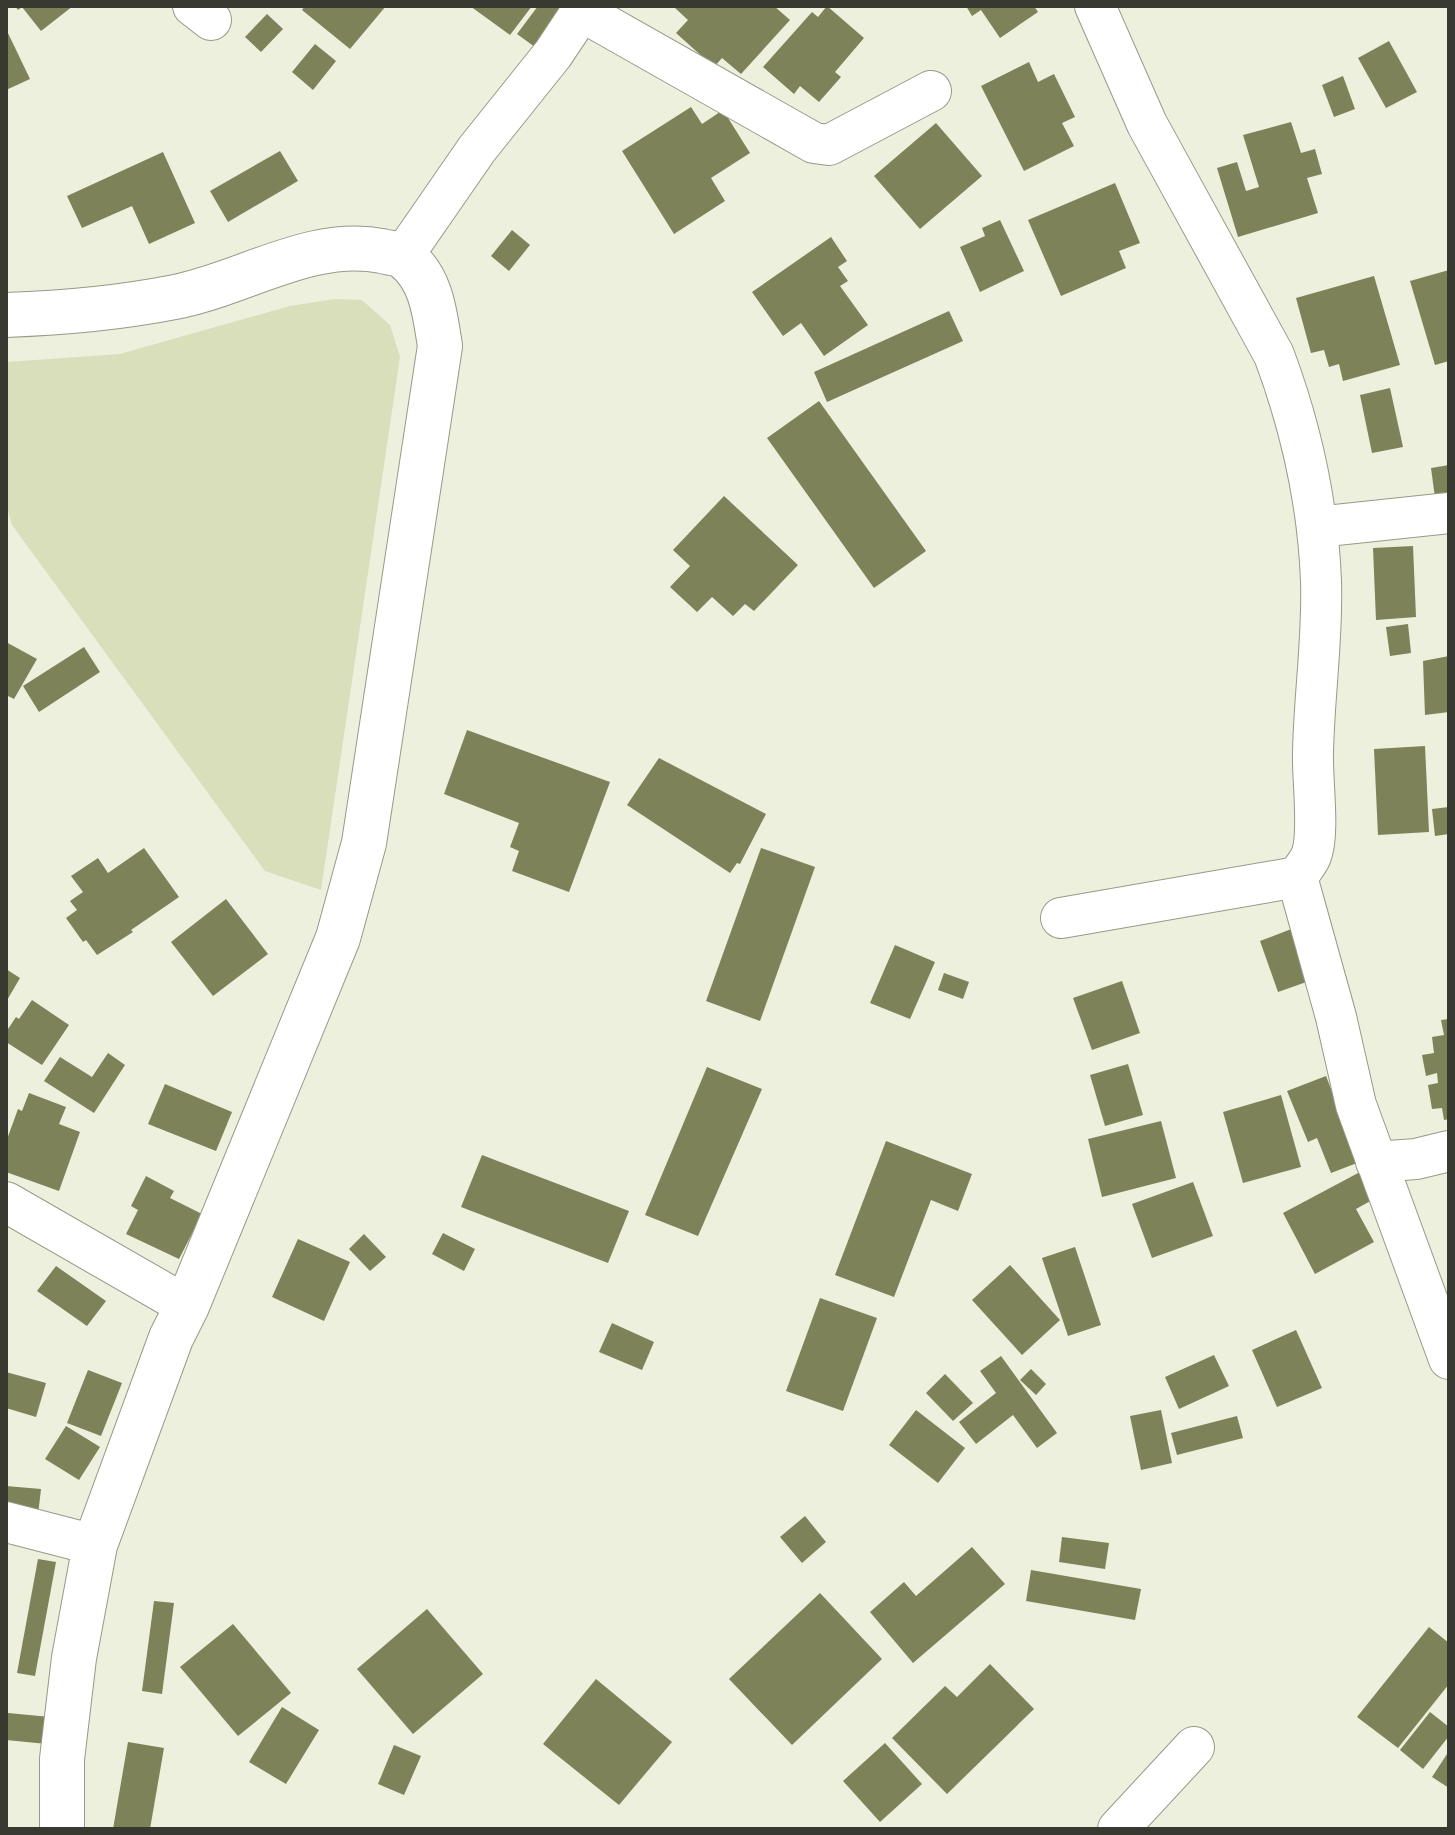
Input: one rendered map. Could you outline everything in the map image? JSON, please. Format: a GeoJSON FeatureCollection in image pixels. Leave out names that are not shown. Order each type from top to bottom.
{"type":"FeatureCollection","features":[{"type":"Feature","properties":{"kind":"street"},"geometry":{"type":"LineString","coordinates":[[1061,918],[1297,877],[1312,855],[1314,825],[1313,752],[1321,583],[1317,527],[1289,396],[1274,355],[1147,124],[1095,6]]}},
{"type":"Feature","properties":{"kind":"street"},"geometry":{"type":"LineString","coordinates":[[403,256],[477,149],[553,54],[583,9],[814,143],[829,145],[931,91]]}},
{"type":"Feature","properties":{"kind":"street"},"geometry":{"type":"LineString","coordinates":[[6,315],[121,307],[181,296],[332,250],[372,249],[403,256],[425,281],[434,309],[440,346],[364,843],[338,938],[187,1306],[171,1338],[95,1545],[72,1673],[62,1759],[62,1829]]}},
{"type":"Feature","properties":{"kind":"street"},"geometry":{"type":"LineString","coordinates":[[1317,527],[1449,513]]}},
{"type":"Feature","properties":{"kind":"street"},"geometry":{"type":"LineString","coordinates":[[1297,877],[1333,1004],[1356,1105],[1449,1359]]}},
{"type":"Feature","properties":{"kind":"street"},"geometry":{"type":"LineString","coordinates":[[1376,1162],[1416,1159],[1449,1151]]}},
{"type":"Feature","properties":{"kind":"street"},"geometry":{"type":"LineString","coordinates":[[6,1202],[187,1306]]}},
{"type":"Feature","properties":{"kind":"street"},"geometry":{"type":"LineString","coordinates":[[6,1522],[95,1545]]}},
{"type":"Feature","properties":{"kind":"street"},"geometry":{"type":"LineString","coordinates":[[1118,1829],[1194,1747]]}},
{"type":"Feature","properties":{"kind":"green space"},"geometry":{"type":"Polygon","coordinates":[[[335,299],[362,300],[390,325],[400,357],[321,890],[265,871],[12,525],[6,504],[6,376],[7,362],[120,354],[290,306],[335,299]]]}},
{"type":"Feature","properties":{"kind":"building"},"geometry":{"type":"Polygon","coordinates":[[[15,6],[73,6],[41,31],[22,7],[18,10],[15,6]]]}},
{"type":"Feature","properties":{"kind":"building"},"geometry":{"type":"Polygon","coordinates":[[[305,6],[386,6],[350,49],[302,10],[305,6]]]}},
{"type":"Feature","properties":{"kind":"building"},"geometry":{"type":"Polygon","coordinates":[[[470,6],[532,6],[510,35],[470,6]]]}},
{"type":"Feature","properties":{"kind":"building"},"geometry":{"type":"Polygon","coordinates":[[[538,6],[573,6],[539,50],[517,34],[538,6]]]}},
{"type":"Feature","properties":{"kind":"building"},"geometry":{"type":"Polygon","coordinates":[[[774,6],[790,20],[741,74],[722,58],[714,67],[676,33],[688,20],[675,8],[774,6]]]}},
{"type":"Feature","properties":{"kind":"building"},"geometry":{"type":"Polygon","coordinates":[[[827,6],[864,38],[835,72],[841,77],[819,102],[800,86],[794,94],[763,67],[812,12],[818,17],[827,6]]]}},
{"type":"Feature","properties":{"kind":"building"},"geometry":{"type":"Polygon","coordinates":[[[966,6],[1034,6],[1038,12],[1000,38],[981,10],[972,16],[966,6]]]}},
{"type":"Feature","properties":{"kind":"building"},"geometry":{"type":"Polygon","coordinates":[[[267,14],[283,29],[261,52],[245,37],[267,14]]]}},
{"type":"Feature","properties":{"kind":"building"},"geometry":{"type":"Polygon","coordinates":[[[6,29],[30,79],[6,90],[6,29]]]}},
{"type":"Feature","properties":{"kind":"building"},"geometry":{"type":"Polygon","coordinates":[[[1389,41],[1417,92],[1386,108],[1358,58],[1389,41]]]}},
{"type":"Feature","properties":{"kind":"building"},"geometry":{"type":"Polygon","coordinates":[[[315,44],[336,61],[313,90],[292,72],[315,44]]]}},
{"type":"Feature","properties":{"kind":"building"},"geometry":{"type":"Polygon","coordinates":[[[1029,62],[1038,82],[1054,74],[1075,117],[1062,123],[1074,146],[1024,171],[981,86],[1029,62]]]}},
{"type":"Feature","properties":{"kind":"building"},"geometry":{"type":"Polygon","coordinates":[[[1343,76],[1355,109],[1334,117],[1322,85],[1343,76]]]}},
{"type":"Feature","properties":{"kind":"building"},"geometry":{"type":"Polygon","coordinates":[[[691,107],[702,124],[723,110],[750,153],[711,178],[725,201],[674,234],[622,151],[691,107]]]}},
{"type":"Feature","properties":{"kind":"building"},"geometry":{"type":"Polygon","coordinates":[[[1291,122],[1301,153],[1315,149],[1322,174],[1307,178],[1318,213],[1238,237],[1217,168],[1237,162],[1246,191],[1259,187],[1243,135],[1291,122]]]}},
{"type":"Feature","properties":{"kind":"building"},"geometry":{"type":"Polygon","coordinates":[[[936,123],[982,176],[920,229],[874,176],[936,123]]]}},
{"type":"Feature","properties":{"kind":"building"},"geometry":{"type":"Polygon","coordinates":[[[280,151],[298,181],[228,222],[210,191],[280,151]]]}},
{"type":"Feature","properties":{"kind":"building"},"geometry":{"type":"Polygon","coordinates":[[[163,152],[195,223],[149,244],[132,206],[82,228],[67,196],[163,152]]]}},
{"type":"Feature","properties":{"kind":"building"},"geometry":{"type":"Polygon","coordinates":[[[1115,183],[1140,243],[1119,251],[1126,268],[1061,296],[1028,220],[1115,183]]]}},
{"type":"Feature","properties":{"kind":"building"},"geometry":{"type":"Polygon","coordinates":[[[1000,220],[1024,271],[980,292],[960,247],[985,236],[982,228],[1000,220]]]}},
{"type":"Feature","properties":{"kind":"building"},"geometry":{"type":"Polygon","coordinates":[[[512,230],[530,245],[509,271],[491,256],[512,230]]]}},
{"type":"Feature","properties":{"kind":"building"},"geometry":{"type":"Polygon","coordinates":[[[831,237],[847,261],[838,267],[848,281],[840,286],[868,325],[824,356],[801,323],[783,336],[752,292],[831,237]]]}},
{"type":"Feature","properties":{"kind":"building"},"geometry":{"type":"Polygon","coordinates":[[[1449,270],[1449,361],[1435,365],[1410,281],[1449,270]]]}},
{"type":"Feature","properties":{"kind":"building"},"geometry":{"type":"Polygon","coordinates":[[[1374,276],[1400,365],[1343,381],[1339,364],[1329,367],[1324,350],[1311,353],[1296,298],[1374,276]]]}},
{"type":"Feature","properties":{"kind":"building"},"geometry":{"type":"Polygon","coordinates":[[[949,311],[963,341],[827,402],[814,372],[949,311]]]}},
{"type":"Feature","properties":{"kind":"building"},"geometry":{"type":"Polygon","coordinates":[[[1390,388],[1403,447],[1372,453],[1360,395],[1390,388]]]}},
{"type":"Feature","properties":{"kind":"building"},"geometry":{"type":"Polygon","coordinates":[[[819,401],[926,551],[874,588],[767,438],[819,401]]]}},
{"type":"Feature","properties":{"kind":"building"},"geometry":{"type":"Polygon","coordinates":[[[1449,465],[1449,504],[1436,505],[1431,468],[1449,465]]]}},
{"type":"Feature","properties":{"kind":"building"},"geometry":{"type":"Polygon","coordinates":[[[724,496],[798,565],[754,611],[745,604],[733,616],[712,597],[697,612],[670,587],[690,566],[673,550],[724,496]]]}},
{"type":"Feature","properties":{"kind":"building"},"geometry":{"type":"Polygon","coordinates":[[[1413,546],[1416,617],[1376,620],[1373,548],[1413,546]]]}},
{"type":"Feature","properties":{"kind":"building"},"geometry":{"type":"Polygon","coordinates":[[[1408,624],[1411,653],[1390,656],[1386,627],[1408,624]]]}},
{"type":"Feature","properties":{"kind":"building"},"geometry":{"type":"Polygon","coordinates":[[[6,642],[37,659],[14,699],[6,695],[6,642]]]}},
{"type":"Feature","properties":{"kind":"building"},"geometry":{"type":"Polygon","coordinates":[[[84,647],[100,672],[39,712],[23,686],[84,647]]]}},
{"type":"Feature","properties":{"kind":"building"},"geometry":{"type":"Polygon","coordinates":[[[1449,656],[1449,712],[1425,715],[1423,661],[1449,656]]]}},
{"type":"Feature","properties":{"kind":"building"},"geometry":{"type":"Polygon","coordinates":[[[467,730],[610,782],[569,892],[512,871],[519,851],[510,847],[519,823],[444,794],[467,730]]]}},
{"type":"Feature","properties":{"kind":"building"},"geometry":{"type":"Polygon","coordinates":[[[1425,746],[1429,832],[1378,835],[1374,749],[1425,746]]]}},
{"type":"Feature","properties":{"kind":"building"},"geometry":{"type":"Polygon","coordinates":[[[659,758],[766,814],[740,864],[737,863],[730,873],[627,805],[659,758]]]}},
{"type":"Feature","properties":{"kind":"building"},"geometry":{"type":"Polygon","coordinates":[[[1449,807],[1449,834],[1435,836],[1432,809],[1449,807]]]}},
{"type":"Feature","properties":{"kind":"building"},"geometry":{"type":"Polygon","coordinates":[[[144,848],[179,897],[97,955],[66,918],[77,910],[70,901],[83,892],[71,876],[98,858],[108,873],[144,848]]]}},
{"type":"Feature","properties":{"kind":"building"},"geometry":{"type":"Polygon","coordinates":[[[761,848],[815,867],[760,1021],[706,1001],[761,848]]]}},
{"type":"Feature","properties":{"kind":"building"},"geometry":{"type":"Polygon","coordinates":[[[226,899],[268,954],[213,996],[171,942],[226,899]]]}},
{"type":"Feature","properties":{"kind":"building"},"geometry":{"type":"Polygon","coordinates":[[[1294,928],[1312,980],[1278,992],[1260,941],[1294,928]]]}},
{"type":"Feature","properties":{"kind":"building"},"geometry":{"type":"Polygon","coordinates":[[[895,945],[935,962],[910,1019],[870,1003],[895,945]]]}},
{"type":"Feature","properties":{"kind":"building"},"geometry":{"type":"Polygon","coordinates":[[[6,969],[20,978],[6,1002],[6,969]]]}},
{"type":"Feature","properties":{"kind":"building"},"geometry":{"type":"Polygon","coordinates":[[[944,973],[969,982],[963,999],[938,990],[944,973]]]}},
{"type":"Feature","properties":{"kind":"building"},"geometry":{"type":"Polygon","coordinates":[[[1122,981],[1140,1033],[1092,1050],[1073,998],[1122,981]]]}},
{"type":"Feature","properties":{"kind":"building"},"geometry":{"type":"Polygon","coordinates":[[[32,1000],[69,1025],[42,1065],[6,1042],[6,1032],[32,1000]]]}},
{"type":"Feature","properties":{"kind":"building"},"geometry":{"type":"Polygon","coordinates":[[[1449,1019],[1449,1119],[1444,1120],[1442,1108],[1432,1109],[1428,1085],[1438,1083],[1437,1073],[1426,1076],[1422,1055],[1434,1053],[1432,1037],[1444,1035],[1441,1020],[1449,1019]]]}},
{"type":"Feature","properties":{"kind":"building"},"geometry":{"type":"Polygon","coordinates":[[[108,1053],[125,1065],[94,1113],[44,1081],[60,1057],[92,1077],[108,1053]]]}},
{"type":"Feature","properties":{"kind":"building"},"geometry":{"type":"Polygon","coordinates":[[[1128,1064],[1143,1115],[1105,1126],[1090,1075],[1128,1064]]]}},
{"type":"Feature","properties":{"kind":"building"},"geometry":{"type":"Polygon","coordinates":[[[707,1067],[762,1089],[698,1236],[645,1215],[707,1067]]]}},
{"type":"Feature","properties":{"kind":"building"},"geometry":{"type":"Polygon","coordinates":[[[1326,1076],[1336,1102],[1370,1158],[1331,1173],[1317,1138],[1308,1142],[1287,1091],[1326,1076]]]}},
{"type":"Feature","properties":{"kind":"building"},"geometry":{"type":"Polygon","coordinates":[[[165,1084],[232,1112],[216,1151],[148,1124],[165,1084]]]}},
{"type":"Feature","properties":{"kind":"building"},"geometry":{"type":"Polygon","coordinates":[[[29,1093],[66,1107],[59,1124],[80,1132],[59,1191],[6,1172],[6,1142],[18,1109],[22,1111],[29,1093]]]}},
{"type":"Feature","properties":{"kind":"building"},"geometry":{"type":"Polygon","coordinates":[[[1281,1095],[1301,1167],[1243,1183],[1223,1112],[1281,1095]]]}},
{"type":"Feature","properties":{"kind":"building"},"geometry":{"type":"Polygon","coordinates":[[[1161,1121],[1176,1178],[1102,1197],[1088,1139],[1161,1121]]]}},
{"type":"Feature","properties":{"kind":"building"},"geometry":{"type":"Polygon","coordinates":[[[886,1141],[972,1174],[958,1211],[931,1200],[894,1297],[835,1275],[886,1141]]]}},
{"type":"Feature","properties":{"kind":"building"},"geometry":{"type":"Polygon","coordinates":[[[482,1155],[629,1211],[608,1263],[461,1207],[482,1155]]]}},
{"type":"Feature","properties":{"kind":"building"},"geometry":{"type":"Polygon","coordinates":[[[1360,1172],[1374,1199],[1356,1209],[1374,1242],[1315,1274],[1283,1213],[1360,1172]]]}},
{"type":"Feature","properties":{"kind":"building"},"geometry":{"type":"Polygon","coordinates":[[[146,1176],[174,1191],[170,1198],[202,1214],[179,1259],[126,1234],[138,1210],[131,1206],[146,1176]]]}},
{"type":"Feature","properties":{"kind":"building"},"geometry":{"type":"Polygon","coordinates":[[[1193,1182],[1213,1236],[1152,1258],[1132,1204],[1193,1182]]]}},
{"type":"Feature","properties":{"kind":"building"},"geometry":{"type":"Polygon","coordinates":[[[443,1233],[475,1249],[464,1271],[432,1254],[443,1233]]]}},
{"type":"Feature","properties":{"kind":"building"},"geometry":{"type":"Polygon","coordinates":[[[364,1234],[386,1257],[370,1271],[349,1249],[364,1234]]]}},
{"type":"Feature","properties":{"kind":"building"},"geometry":{"type":"Polygon","coordinates":[[[298,1239],[350,1262],[324,1321],[272,1297],[298,1239]]]}},
{"type":"Feature","properties":{"kind":"building"},"geometry":{"type":"Polygon","coordinates":[[[1075,1247],[1101,1325],[1068,1336],[1042,1258],[1075,1247]]]}},
{"type":"Feature","properties":{"kind":"building"},"geometry":{"type":"Polygon","coordinates":[[[1010,1265],[1060,1320],[1022,1355],[972,1300],[1010,1265]]]}},
{"type":"Feature","properties":{"kind":"building"},"geometry":{"type":"Polygon","coordinates":[[[56,1266],[106,1301],[87,1326],[37,1291],[56,1266]]]}},
{"type":"Feature","properties":{"kind":"building"},"geometry":{"type":"Polygon","coordinates":[[[820,1298],[877,1318],[843,1411],[786,1391],[820,1298]]]}},
{"type":"Feature","properties":{"kind":"building"},"geometry":{"type":"Polygon","coordinates":[[[612,1323],[654,1342],[642,1370],[599,1352],[612,1323]]]}},
{"type":"Feature","properties":{"kind":"building"},"geometry":{"type":"Polygon","coordinates":[[[1296,1330],[1322,1388],[1277,1407],[1252,1350],[1296,1330]]]}},
{"type":"Feature","properties":{"kind":"building"},"geometry":{"type":"Polygon","coordinates":[[[1214,1355],[1229,1386],[1179,1409],[1165,1377],[1214,1355]]]}},
{"type":"Feature","properties":{"kind":"building"},"geometry":{"type":"Polygon","coordinates":[[[1001,1356],[1057,1433],[1037,1448],[1013,1415],[976,1444],[959,1422],[996,1393],[980,1371],[1001,1356]]]}},
{"type":"Feature","properties":{"kind":"building"},"geometry":{"type":"Polygon","coordinates":[[[1031,1369],[1046,1384],[1036,1395],[1020,1380],[1031,1369]]]}},
{"type":"Feature","properties":{"kind":"building"},"geometry":{"type":"Polygon","coordinates":[[[88,1370],[122,1383],[101,1436],[67,1423],[88,1370]]]}},
{"type":"Feature","properties":{"kind":"building"},"geometry":{"type":"Polygon","coordinates":[[[6,1372],[46,1383],[36,1417],[6,1408],[6,1372]]]}},
{"type":"Feature","properties":{"kind":"building"},"geometry":{"type":"Polygon","coordinates":[[[945,1374],[973,1403],[953,1421],[926,1393],[945,1374]]]}},
{"type":"Feature","properties":{"kind":"building"},"geometry":{"type":"Polygon","coordinates":[[[916,1410],[965,1448],[938,1483],[889,1445],[916,1410]]]}},
{"type":"Feature","properties":{"kind":"building"},"geometry":{"type":"Polygon","coordinates":[[[1161,1410],[1172,1463],[1141,1470],[1130,1416],[1161,1410]]]}},
{"type":"Feature","properties":{"kind":"building"},"geometry":{"type":"Polygon","coordinates":[[[1237,1416],[1243,1438],[1177,1455],[1171,1433],[1237,1416]]]}},
{"type":"Feature","properties":{"kind":"building"},"geometry":{"type":"Polygon","coordinates":[[[66,1426],[100,1447],[79,1480],[45,1459],[66,1426]]]}},
{"type":"Feature","properties":{"kind":"building"},"geometry":{"type":"Polygon","coordinates":[[[6,1486],[41,1489],[38,1515],[6,1512],[6,1486]]]}},
{"type":"Feature","properties":{"kind":"building"},"geometry":{"type":"Polygon","coordinates":[[[805,1516],[826,1542],[802,1563],[780,1537],[805,1516]]]}},
{"type":"Feature","properties":{"kind":"building"},"geometry":{"type":"Polygon","coordinates":[[[1062,1537],[1109,1543],[1105,1569],[1059,1562],[1062,1537]]]}},
{"type":"Feature","properties":{"kind":"building"},"geometry":{"type":"Polygon","coordinates":[[[972,1547],[1005,1584],[913,1663],[870,1612],[904,1582],[916,1596],[972,1547]]]}},
{"type":"Feature","properties":{"kind":"building"},"geometry":{"type":"Polygon","coordinates":[[[38,1559],[56,1562],[35,1676],[17,1673],[38,1559]]]}},
{"type":"Feature","properties":{"kind":"building"},"geometry":{"type":"Polygon","coordinates":[[[1031,1570],[1141,1589],[1135,1620],[1026,1601],[1031,1570]]]}},
{"type":"Feature","properties":{"kind":"building"},"geometry":{"type":"Polygon","coordinates":[[[820,1593],[882,1659],[792,1745],[729,1679],[820,1593]]]}},
{"type":"Feature","properties":{"kind":"building"},"geometry":{"type":"Polygon","coordinates":[[[154,1601],[174,1603],[162,1694],[142,1691],[154,1601]]]}},
{"type":"Feature","properties":{"kind":"building"},"geometry":{"type":"Polygon","coordinates":[[[427,1609],[483,1674],[413,1734],[357,1669],[427,1609]]]}},
{"type":"Feature","properties":{"kind":"building"},"geometry":{"type":"Polygon","coordinates":[[[233,1624],[291,1693],[238,1736],[180,1667],[233,1624]]]}},
{"type":"Feature","properties":{"kind":"building"},"geometry":{"type":"Polygon","coordinates":[[[1429,1627],[1449,1643],[1449,1684],[1398,1748],[1357,1717],[1429,1627]]]}},
{"type":"Feature","properties":{"kind":"building"},"geometry":{"type":"Polygon","coordinates":[[[990,1664],[1034,1709],[947,1794],[892,1738],[945,1686],[957,1697],[990,1664]]]}},
{"type":"Feature","properties":{"kind":"building"},"geometry":{"type":"Polygon","coordinates":[[[596,1679],[672,1742],[619,1805],[543,1744],[596,1679]]]}},
{"type":"Feature","properties":{"kind":"building"},"geometry":{"type":"Polygon","coordinates":[[[282,1707],[319,1730],[286,1784],[249,1762],[282,1707]]]}},
{"type":"Feature","properties":{"kind":"building"},"geometry":{"type":"Polygon","coordinates":[[[1430,1712],[1449,1727],[1449,1736],[1423,1769],[1400,1750],[1430,1712]]]}},
{"type":"Feature","properties":{"kind":"building"},"geometry":{"type":"Polygon","coordinates":[[[8,1713],[50,1717],[47,1744],[6,1740],[8,1713]]]}},
{"type":"Feature","properties":{"kind":"building"},"geometry":{"type":"Polygon","coordinates":[[[128,1742],[164,1748],[150,1829],[113,1829],[128,1742]]]}},
{"type":"Feature","properties":{"kind":"building"},"geometry":{"type":"Polygon","coordinates":[[[885,1743],[922,1784],[880,1822],[843,1781],[885,1743]]]}},
{"type":"Feature","properties":{"kind":"building"},"geometry":{"type":"Polygon","coordinates":[[[394,1745],[421,1756],[404,1795],[378,1784],[394,1745]]]}},
{"type":"Feature","properties":{"kind":"building"},"geometry":{"type":"Polygon","coordinates":[[[1449,1751],[1449,1788],[1432,1777],[1449,1751]]]}}]}
